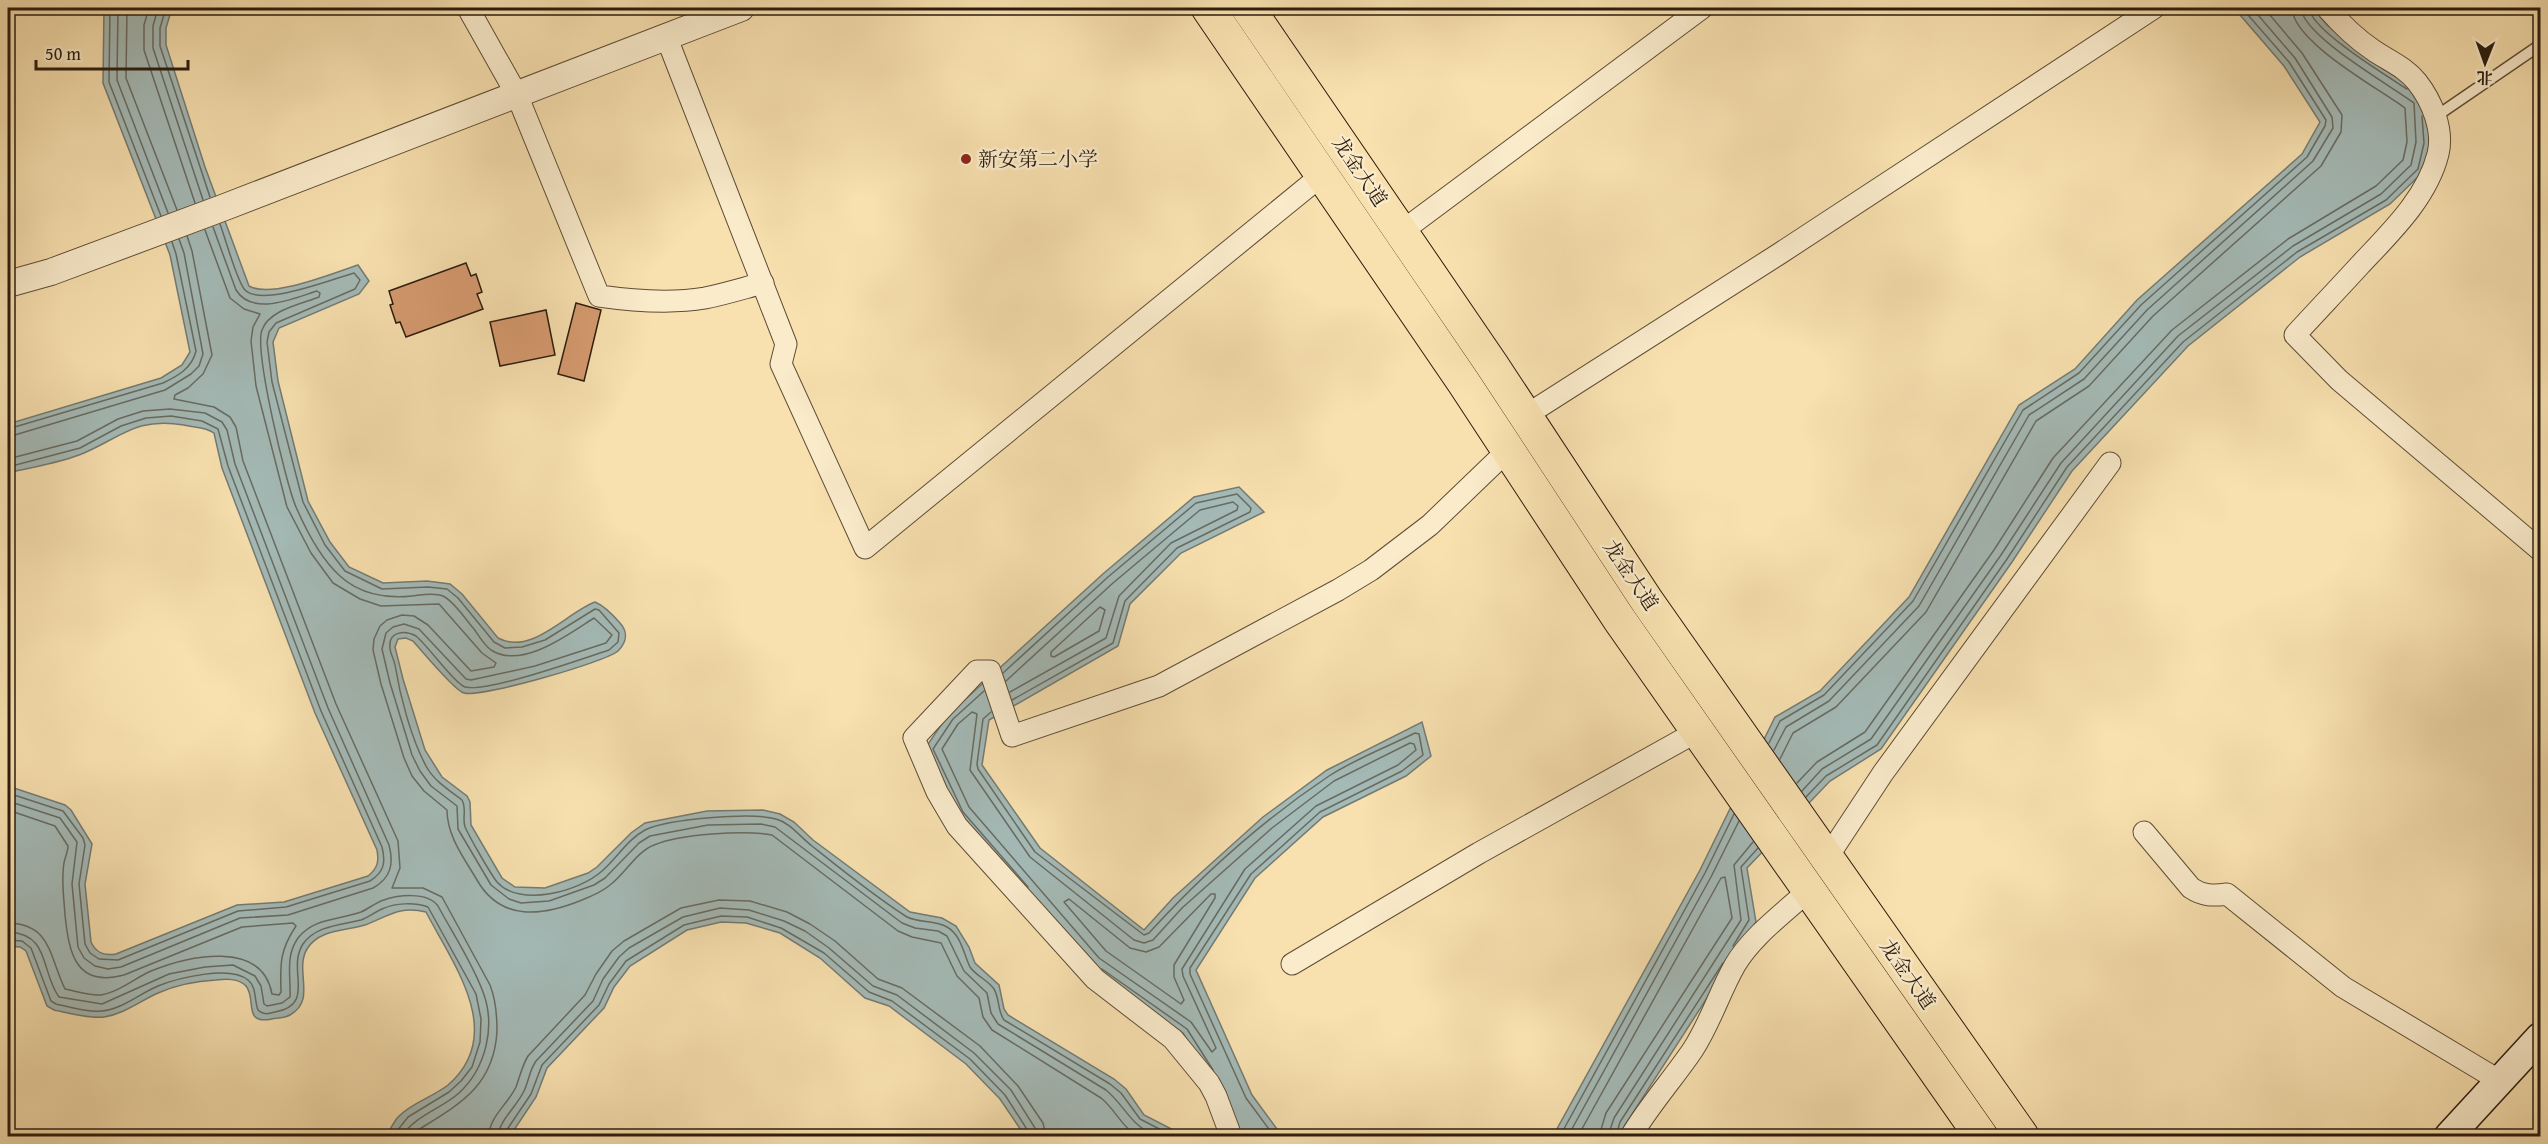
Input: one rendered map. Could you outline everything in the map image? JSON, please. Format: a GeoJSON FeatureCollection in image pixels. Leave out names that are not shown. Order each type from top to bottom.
{"type":"FeatureCollection","features":[{"type":"Feature","properties":{"kind":"main road","name":"龙金大道"},"geometry":{"type":"LineString","coordinates":[[1208,8],[1508,450],[1619,619],[1981,1137]]}},
{"type":"Feature","properties":{"kind":"main road","name":"龙金大道"},"geometry":{"type":"LineString","coordinates":[[1248,8],[1525,416],[1647,601],[2022,1137]]}},
{"type":"Feature","properties":{"kind":"main road"},"geometry":{"type":"LineString","coordinates":[[2449,1137],[2541,1037]]}},
{"type":"Feature","properties":{"kind":"street"},"geometry":{"type":"LineString","coordinates":[[468,8],[517,94],[598,296],[642,301],[676,301],[705,298],[763,283]]}},
{"type":"Feature","properties":{"kind":"street"},"geometry":{"type":"LineString","coordinates":[[8,284],[51,272],[159,232],[741,8]]}},
{"type":"Feature","properties":{"kind":"street"},"geometry":{"type":"LineString","coordinates":[[1401,232],[1702,8]]}},
{"type":"Feature","properties":{"kind":"street"},"geometry":{"type":"LineString","coordinates":[[1525,416],[1779,254],[2154,8]]}},
{"type":"Feature","properties":{"kind":"street"},"geometry":{"type":"LineString","coordinates":[[2327,8],[2345,29],[2401,67],[2417,81],[2431,103],[2439,130],[2438,154],[2432,173],[2406,215],[2295,335],[2339,380],[2541,550]]}},
{"type":"Feature","properties":{"kind":"street"},"geometry":{"type":"LineString","coordinates":[[666,36],[786,344],[781,364],[865,548],[1322,175]]}},
{"type":"Feature","properties":{"kind":"street"},"geometry":{"type":"LineString","coordinates":[[1231,1137],[1209,1083],[1173,1039],[1095,979],[957,826],[937,792],[914,738],[978,671],[990,671],[1012,736],[1159,686],[1371,570],[1430,525],[1508,450]]}},
{"type":"Feature","properties":{"kind":"street"},"geometry":{"type":"LineString","coordinates":[[1819,847],[1883,773],[2110,463]]}},
{"type":"Feature","properties":{"kind":"street"},"geometry":{"type":"LineString","coordinates":[[1292,964],[1479,853],[1698,731]]}},
{"type":"Feature","properties":{"kind":"street"},"geometry":{"type":"LineString","coordinates":[[2144,832],[2191,888],[2200,894],[2212,896],[2227,894],[2343,987],[2500,1081]]}},
{"type":"Feature","properties":{"kind":"street"},"geometry":{"type":"LineString","coordinates":[[1631,1137],[1644,1114],[1707,1027],[1728,978],[1744,951],[1809,890]]}},
{"type":"Feature","properties":{"kind":"lane"},"geometry":{"type":"LineString","coordinates":[[2435,117],[2541,45]]}},
{"type":"Feature","properties":{"kind":"water"},"geometry":{"type":"Polygon","coordinates":[[[104,8],[172,8],[166,28],[166,45],[205,167],[249,286],[259,289],[287,287],[358,265],[369,281],[359,294],[279,328],[273,342],[278,381],[308,501],[330,542],[349,567],[383,583],[427,581],[450,584],[462,594],[498,638],[511,642],[536,637],[595,602],[609,611],[624,630],[623,644],[618,651],[609,656],[542,678],[475,693],[460,691],[413,641],[406,638],[398,639],[395,647],[425,750],[442,777],[467,796],[470,802],[471,825],[502,878],[515,887],[545,888],[588,873],[645,823],[707,811],[763,810],[780,814],[794,822],[813,840],[910,912],[942,918],[956,926],[969,947],[975,963],[999,985],[1004,1009],[1008,1015],[1114,1079],[1126,1089],[1144,1115],[1185,1136],[1025,1136],[1000,1099],[966,1064],[889,1006],[865,998],[820,958],[780,933],[746,923],[721,922],[687,930],[630,966],[614,987],[604,1008],[547,1068],[536,1097],[510,1136],[386,1136],[403,1112],[448,1085],[465,1065],[473,1044],[474,1022],[469,999],[460,976],[426,912],[401,911],[365,925],[326,934],[312,942],[304,958],[302,1001],[298,1009],[284,1017],[263,1020],[257,1018],[253,1015],[246,986],[236,980],[228,979],[201,981],[172,988],[104,1017],[79,1015],[54,1010],[47,1006],[26,951],[20,947],[8,946],[8,786],[65,805],[71,810],[92,844],[85,884],[91,942],[95,949],[108,955],[116,954],[237,905],[284,902],[368,876],[378,861],[377,850],[315,713],[222,468],[214,433],[203,428],[168,423],[142,426],[75,456],[8,473],[8,424],[161,378],[182,365],[190,352],[170,255],[103,83],[104,8]]]}},
{"type":"Feature","properties":{"kind":"water"},"geometry":{"type":"Polygon","coordinates":[[[2234,8],[2313,8],[2327,25],[2427,95],[2430,144],[2424,171],[2390,204],[2300,257],[2188,346],[2072,471],[2012,562],[1881,749],[1830,781],[1747,868],[1756,922],[1625,1125],[1621,1136],[1553,1136],[1700,870],[1775,717],[1820,691],[1909,597],[2019,405],[2075,369],[2137,300],[2302,154],[2320,122],[2284,66],[2234,8]]]}},
{"type":"Feature","properties":{"kind":"water"},"geometry":{"type":"Polygon","coordinates":[[[1239,487],[1264,512],[1181,553],[1130,604],[1118,646],[989,720],[982,765],[1040,848],[1144,930],[1173,898],[1263,817],[1327,770],[1422,722],[1431,756],[1406,776],[1323,817],[1255,878],[1196,970],[1252,1095],[1282,1136],[1239,1136],[1220,1091],[1183,1033],[1090,968],[958,815],[926,747],[948,715],[1104,573],[1194,497],[1239,487]]]}},
{"type":"Feature","properties":{"kind":"building"},"geometry":{"type":"Polygon","coordinates":[[[466,263],[471,276],[476,274],[482,292],[477,294],[483,309],[406,337],[400,322],[396,323],[390,305],[393,304],[389,291],[466,263]]]}},
{"type":"Feature","properties":{"kind":"building"},"geometry":{"type":"Polygon","coordinates":[[[576,303],[601,310],[584,381],[558,374],[576,303]]]}},
{"type":"Feature","properties":{"kind":"building"},"geometry":{"type":"Polygon","coordinates":[[[546,310],[555,355],[500,366],[490,322],[546,310]]]}},
{"type":"Feature","properties":{"kind":"place","name":"新安第二小学"},"geometry":{"type":"Point","coordinates":[966,159]}}]}
